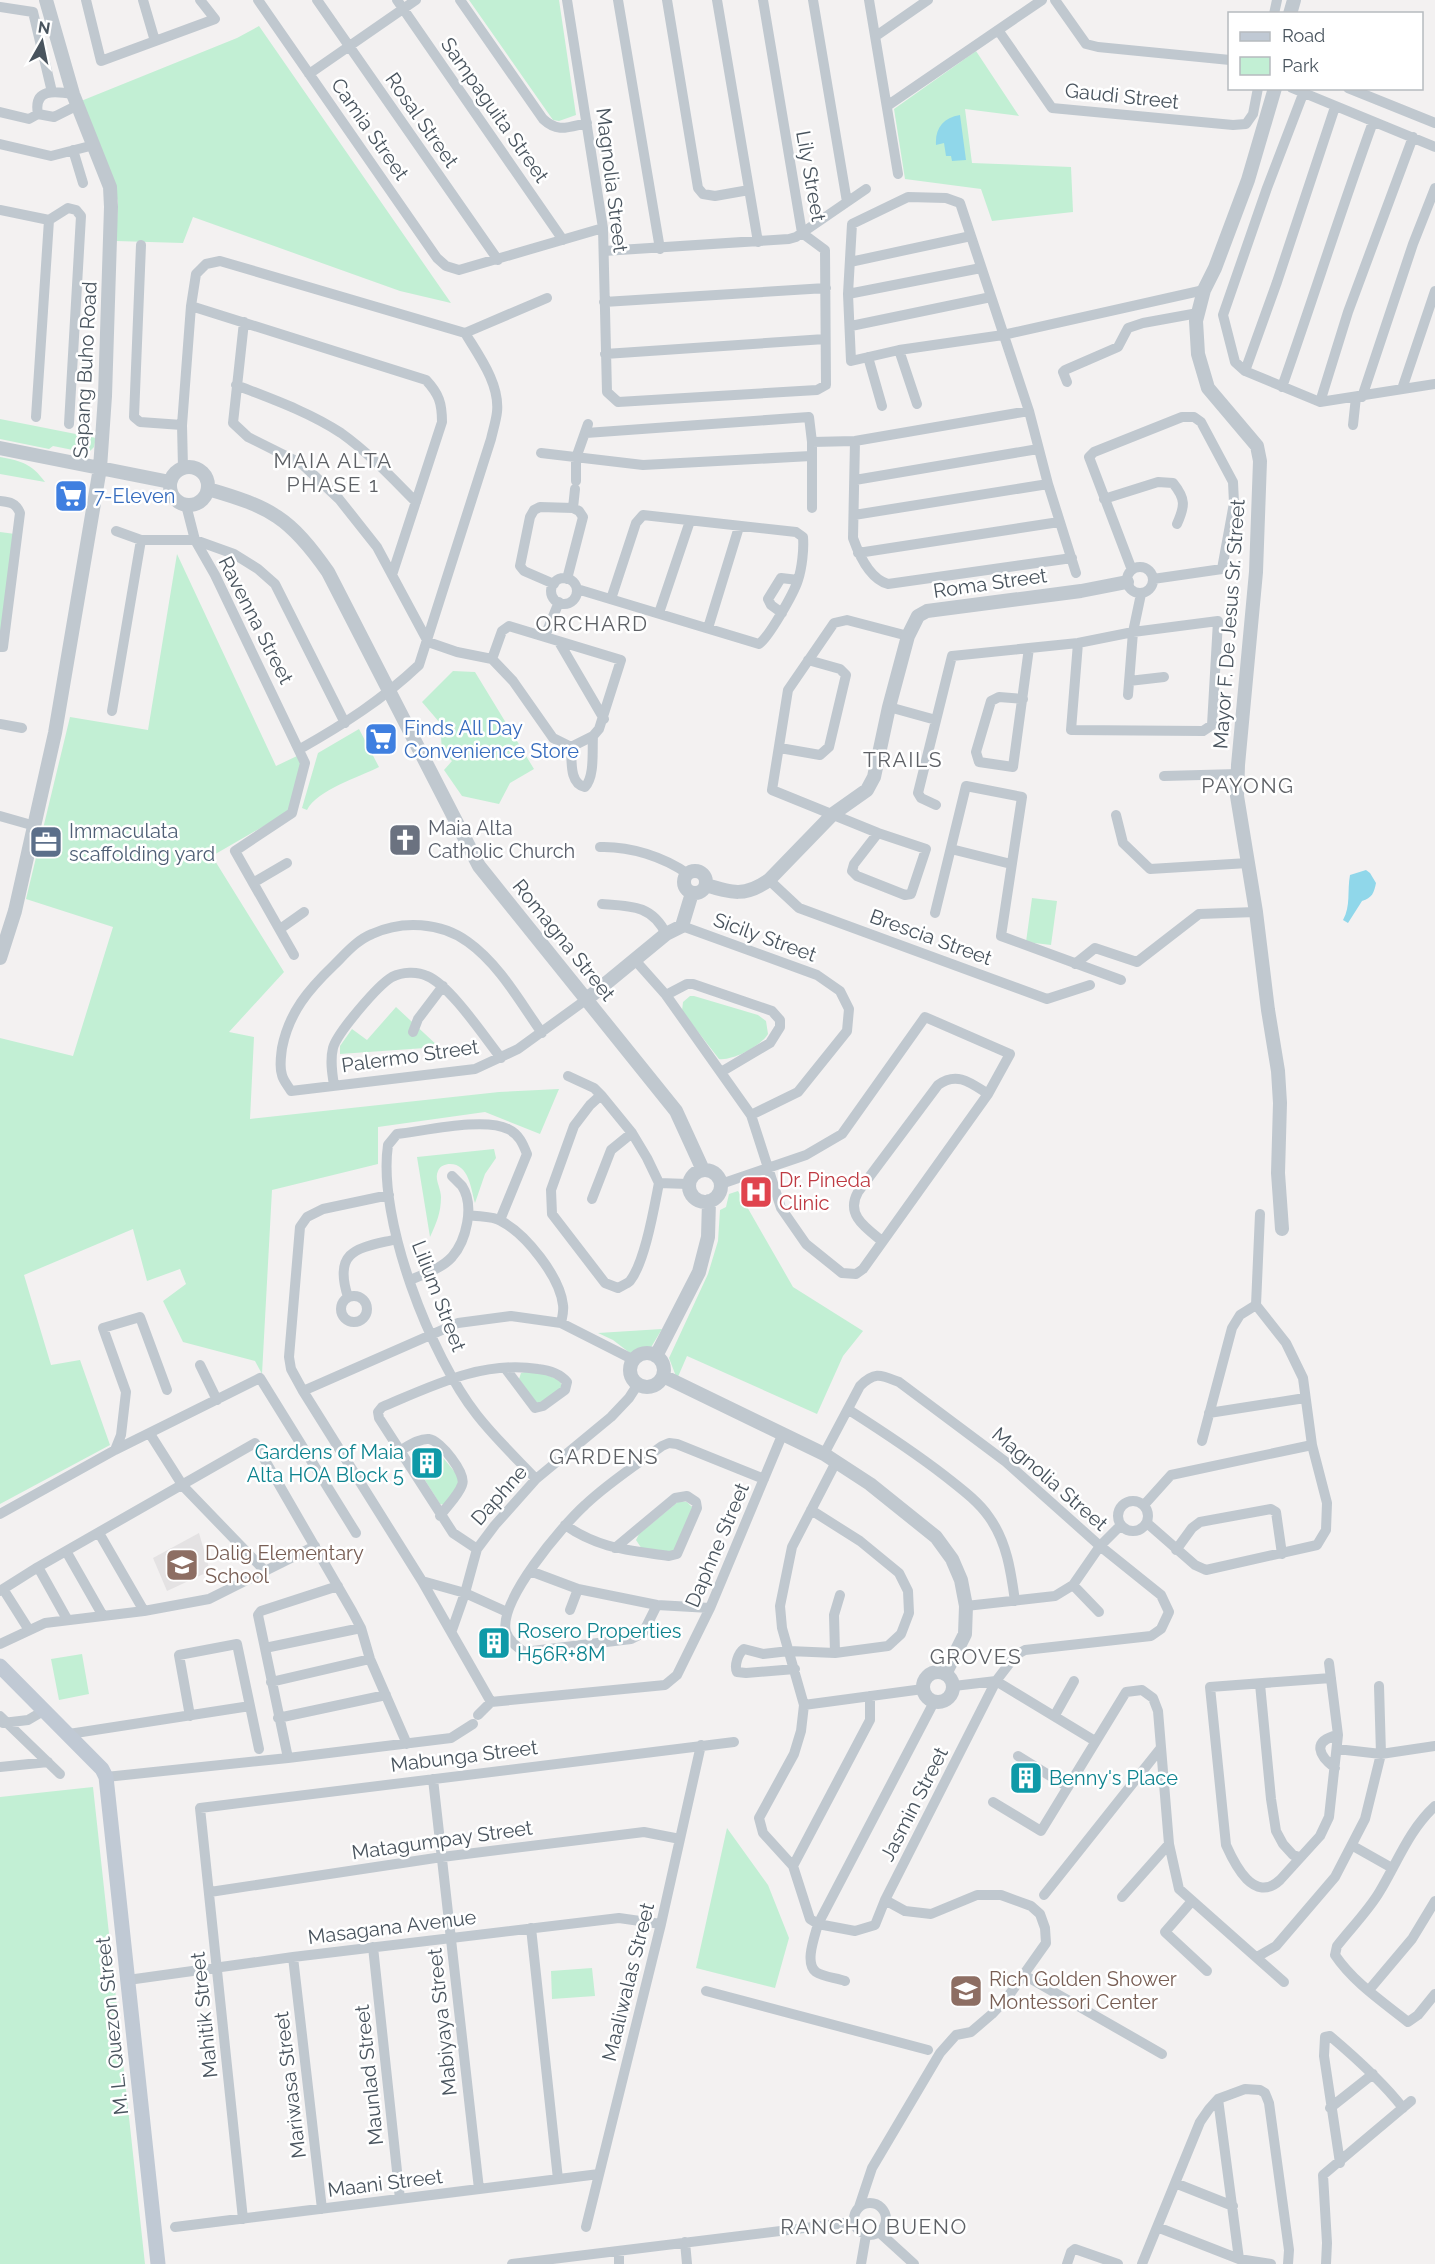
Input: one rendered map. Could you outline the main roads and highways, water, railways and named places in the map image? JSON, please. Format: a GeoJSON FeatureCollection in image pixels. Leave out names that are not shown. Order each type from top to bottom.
{"type":"FeatureCollection","features":[{"type":"Feature","properties":{"kind":"main road","name":"M. L. Quezon Street"},"geometry":{"type":"LineString","coordinates":[[0,1666],[102,1769],[107,1780],[158,2264]]}},
{"type":"Feature","properties":{"kind":"water"},"geometry":{"type":"Polygon","coordinates":[[[960,115],[966,160],[952,161],[951,156],[946,156],[944,143],[936,145],[937,134],[945,121],[960,115]]]}},
{"type":"Feature","properties":{"kind":"water"},"geometry":{"type":"Polygon","coordinates":[[[1366,870],[1376,883],[1374,890],[1370,897],[1362,901],[1348,923],[1343,920],[1348,904],[1350,875],[1366,870]]]}},
{"type":"Feature","properties":{"kind":"place","name":"7-Eleven"},"geometry":{"type":"Point","coordinates":[71,496]}},
{"type":"Feature","properties":{"kind":"place","name":"Finds All Day Convenience Store"},"geometry":{"type":"Point","coordinates":[381,739]}},
{"type":"Feature","properties":{"kind":"place","name":"Maia Alta Catholic Church"},"geometry":{"type":"Point","coordinates":[405,840]}},
{"type":"Feature","properties":{"kind":"place","name":"Immaculata scaffolding yard"},"geometry":{"type":"Point","coordinates":[46,842]}},
{"type":"Feature","properties":{"kind":"place","name":"Dr. Pineda Clinic"},"geometry":{"type":"Point","coordinates":[756,1192]}},
{"type":"Feature","properties":{"kind":"place","name":"Gardens of Maia Alta HOA Block 5"},"geometry":{"type":"Point","coordinates":[427,1463]}},
{"type":"Feature","properties":{"kind":"place","name":"Dalig Elementary School"},"geometry":{"type":"Point","coordinates":[182,1565]}},
{"type":"Feature","properties":{"kind":"place","name":"Rosero Properties H56R+8M"},"geometry":{"type":"Point","coordinates":[494,1643]}},
{"type":"Feature","properties":{"kind":"place","name":"Benny's Place"},"geometry":{"type":"Point","coordinates":[1026,1778]}},
{"type":"Feature","properties":{"kind":"place","name":"Rich Golden Shower Montessori Center"},"geometry":{"type":"Point","coordinates":[966,1991]}},
{"type":"Feature","properties":{"kind":"district","name":"MAIA ALTA PHASE 1"},"geometry":{"type":"Point","coordinates":[333,472]}},
{"type":"Feature","properties":{"kind":"district","name":"ORCHARD"},"geometry":{"type":"Point","coordinates":[592,623]}},
{"type":"Feature","properties":{"kind":"district","name":"TRAILS"},"geometry":{"type":"Point","coordinates":[903,759]}},
{"type":"Feature","properties":{"kind":"district","name":"PAYONG"},"geometry":{"type":"Point","coordinates":[1248,785]}},
{"type":"Feature","properties":{"kind":"district","name":"GARDENS"},"geometry":{"type":"Point","coordinates":[604,1456]}},
{"type":"Feature","properties":{"kind":"district","name":"GROVES"},"geometry":{"type":"Point","coordinates":[976,1656]}},
{"type":"Feature","properties":{"kind":"district","name":"RANCHO BUENO"},"geometry":{"type":"Point","coordinates":[874,2226]}}]}
